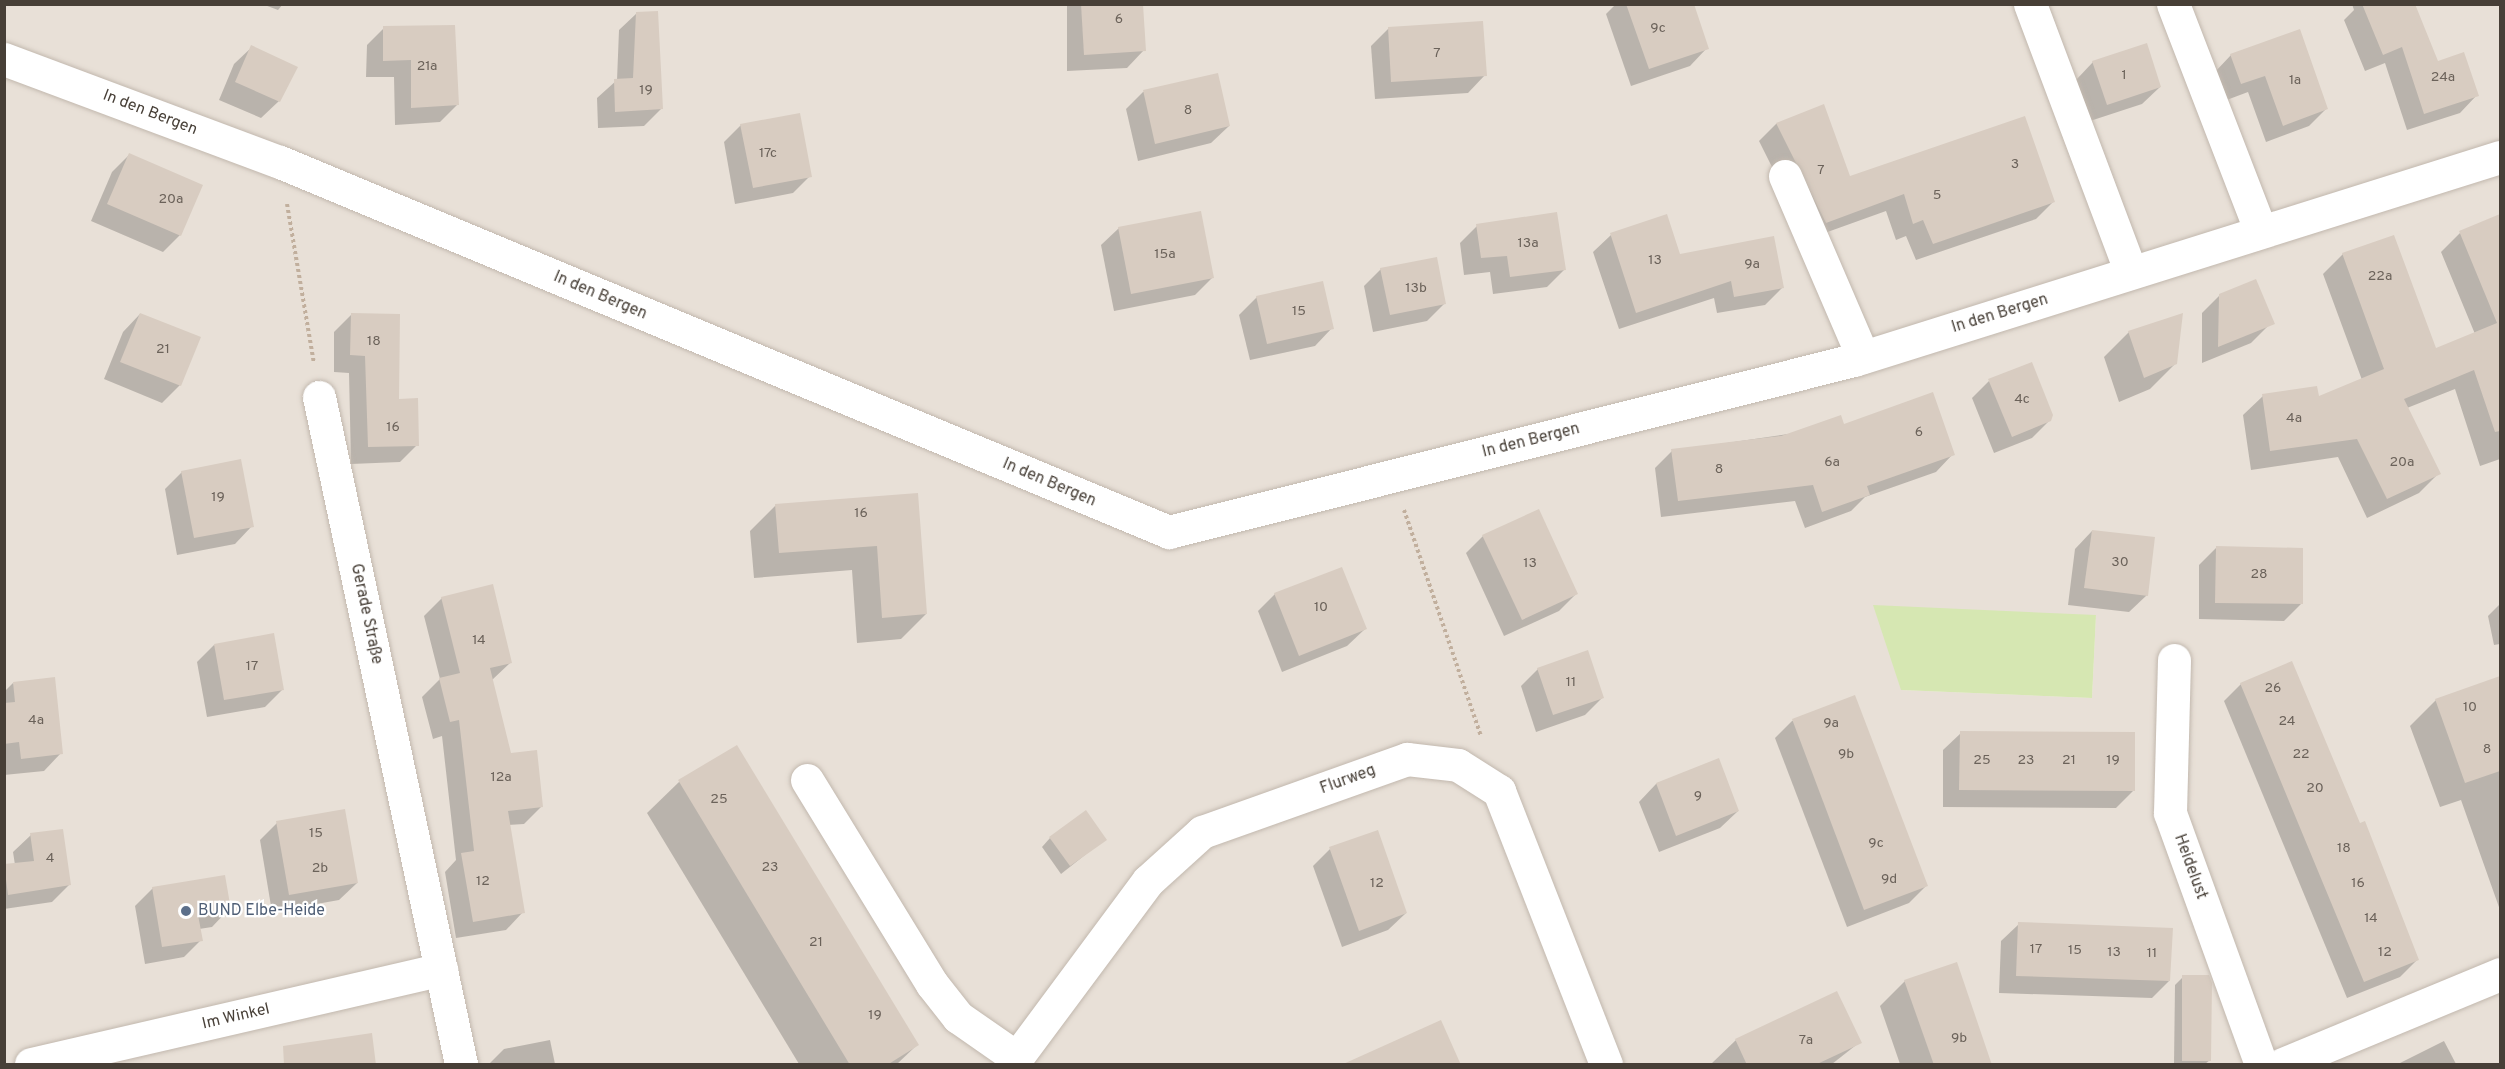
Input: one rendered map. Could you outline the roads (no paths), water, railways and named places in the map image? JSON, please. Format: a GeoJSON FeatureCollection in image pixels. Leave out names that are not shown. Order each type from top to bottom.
{"type":"FeatureCollection","features":[{"type":"Feature","properties":{"kind":"street"},"geometry":{"type":"LineString","coordinates":[[2030,4],[2131,272]]}},
{"type":"Feature","properties":{"kind":"street"},"geometry":{"type":"LineString","coordinates":[[2173,4],[2262,232]]}},
{"type":"Feature","properties":{"kind":"street","name":"In den Bergen"},"geometry":{"type":"LineString","coordinates":[[4,58],[280,162],[1169,532],[1863,357],[2500,157]]}},
{"type":"Feature","properties":{"kind":"street"},"geometry":{"type":"LineString","coordinates":[[1785,176],[1863,357]]}},
{"type":"Feature","properties":{"kind":"street","name":"Gerade Straße"},"geometry":{"type":"LineString","coordinates":[[319,397],[461,1065]]}},
{"type":"Feature","properties":{"kind":"street","name":"Heidelust"},"geometry":{"type":"LineString","coordinates":[[2174,660],[2170,813],[2261,1065]]}},
{"type":"Feature","properties":{"kind":"street","name":"Flurweg"},"geometry":{"type":"LineString","coordinates":[[1015,1061],[1148,881],[1202,832],[1407,759],[1458,765],[1499,791],[1606,1065]]}},
{"type":"Feature","properties":{"kind":"street"},"geometry":{"type":"LineString","coordinates":[[807,780],[945,1002],[958,1017],[1015,1061]]}},
{"type":"Feature","properties":{"kind":"street","name":"Im Winkel"},"geometry":{"type":"LineString","coordinates":[[31,1065],[441,969]]}},
{"type":"Feature","properties":{"kind":"street"},"geometry":{"type":"LineString","coordinates":[[2283,1065],[2500,974]]}},
{"type":"Feature","properties":{"kind":"place","name":"BUND Elbe-Heide"},"geometry":{"type":"Point","coordinates":[186,911]}}]}
